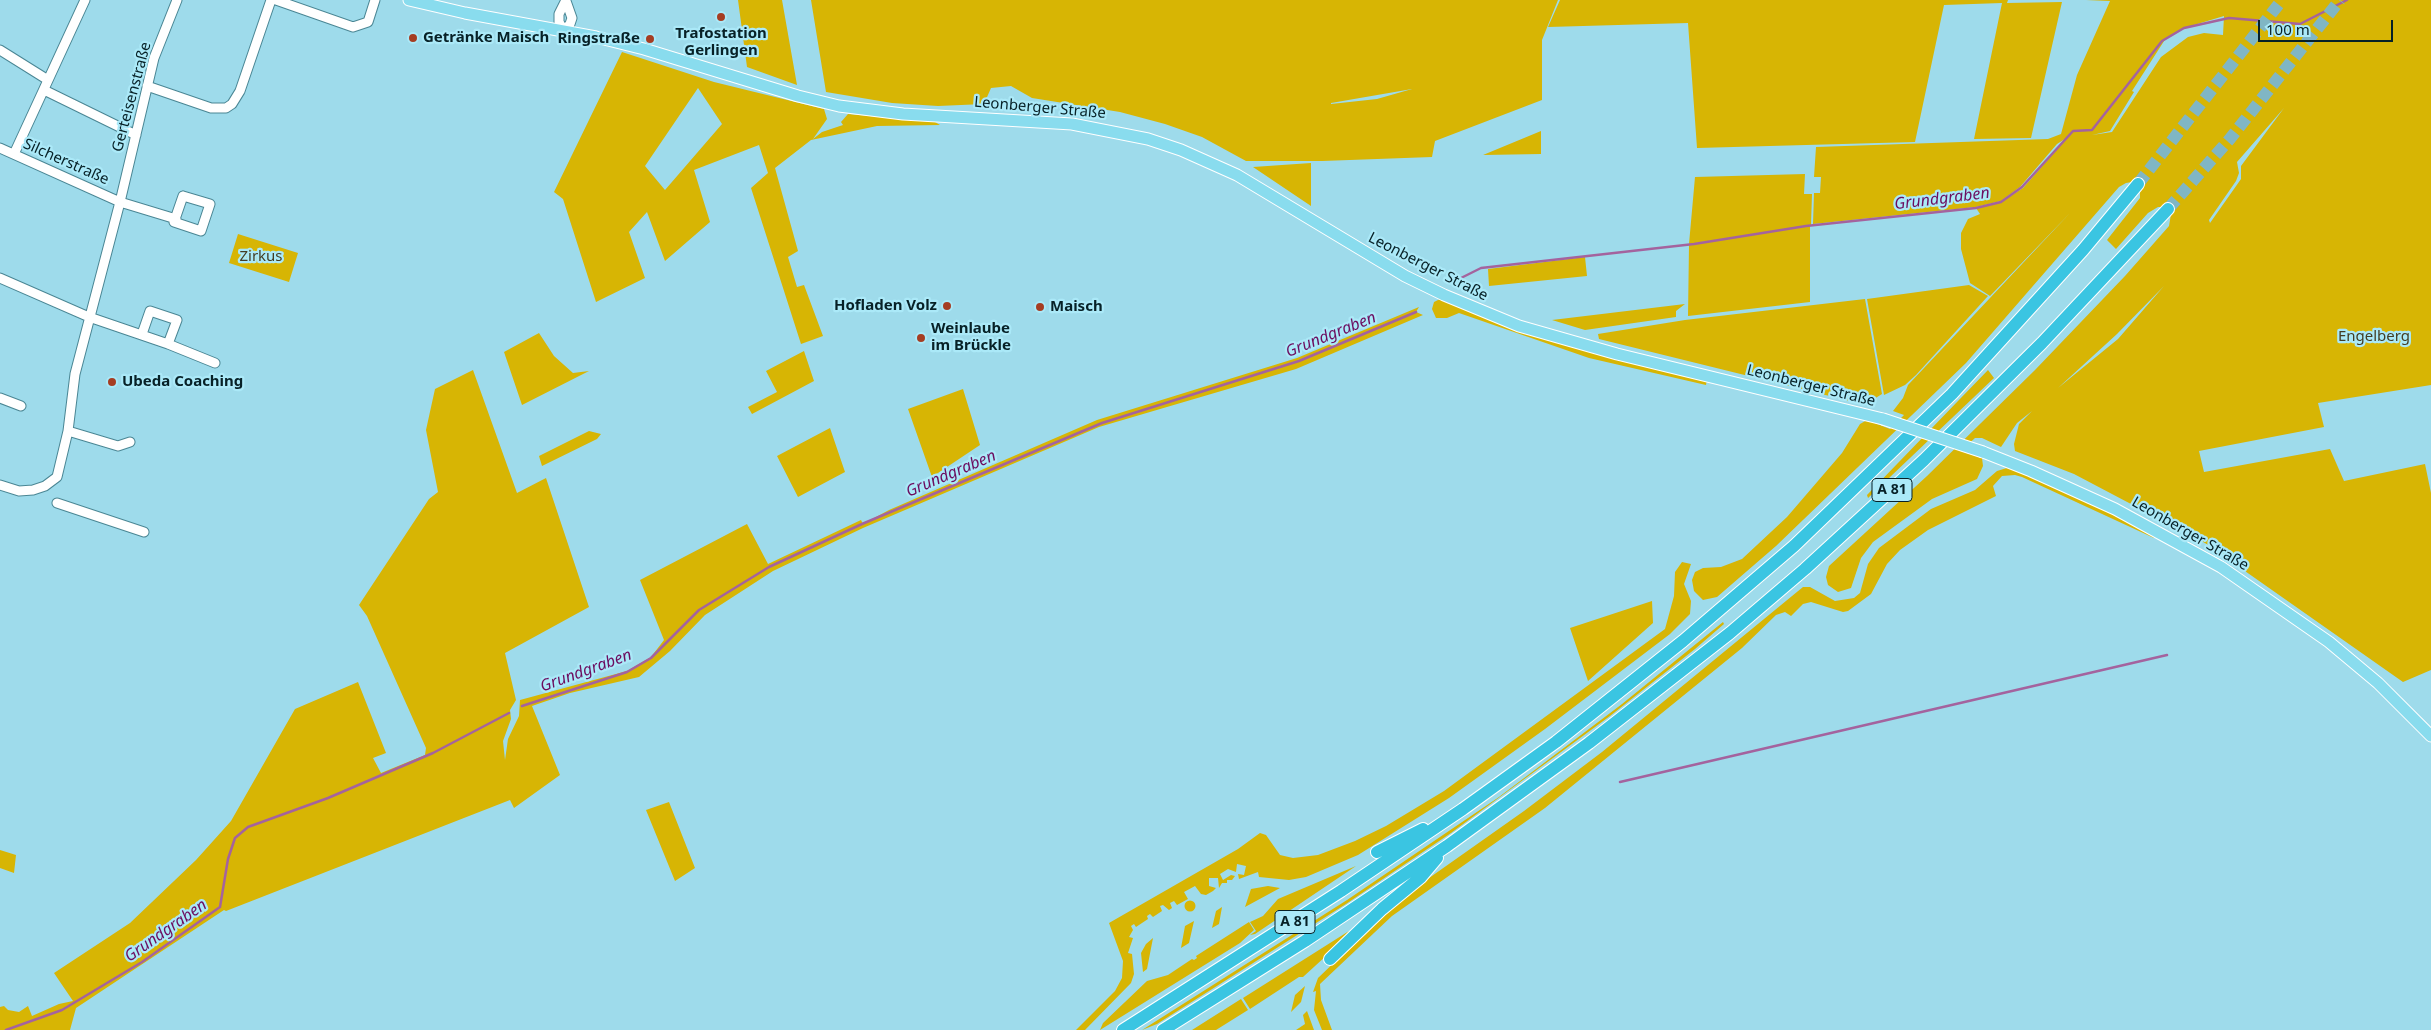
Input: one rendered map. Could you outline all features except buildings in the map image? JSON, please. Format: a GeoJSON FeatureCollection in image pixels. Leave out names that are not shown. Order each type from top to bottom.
{"type":"FeatureCollection","features":[{"type":"Feature","properties":{"kind":"highway","name":"A 81"},"geometry":{"type":"LineString","coordinates":[[1123,1030],[1341,891],[1463,809],[1556,742],[1614,697],[1794,546],[1952,394],[2083,250],[2138,184]]}},
{"type":"Feature","properties":{"kind":"highway","name":"A 81"},"geometry":{"type":"LineString","coordinates":[[1163,1030],[1297,946],[1447,846],[1517,797],[1670,681],[1805,569],[1908,475],[2042,343],[2168,209]]}},
{"type":"Feature","properties":{"kind":"highway"},"geometry":{"type":"LineString","coordinates":[[1377,852],[1463,809]]}},
{"type":"Feature","properties":{"kind":"highway"},"geometry":{"type":"LineString","coordinates":[[1330,959],[1382,910],[1421,877],[1447,846]]}},
{"type":"Feature","properties":{"kind":"main road","name":"Leonberger Straße"},"geometry":{"type":"LineString","coordinates":[[410,0],[644,49],[764,86],[839,106],[903,114],[1072,124],[1148,139],[1181,150],[1237,175],[1405,276],[1444,295],[1512,323],[1617,354],[1883,419],[1983,452],[2115,508],[2221,567],[2329,642],[2378,683],[2431,736]]}},
{"type":"Feature","properties":{"kind":"street"},"geometry":{"type":"LineString","coordinates":[[14,154],[85,0]]}},
{"type":"Feature","properties":{"kind":"street","name":"Gerteisenstraße"},"geometry":{"type":"LineString","coordinates":[[0,484],[19,491],[45,486],[57,477],[68,431],[75,374],[120,202],[154,58],[177,0]]}},
{"type":"Feature","properties":{"kind":"street"},"geometry":{"type":"LineString","coordinates":[[147,86],[211,108],[226,108],[232,104],[240,91],[271,0]]}},
{"type":"Feature","properties":{"kind":"street"},"geometry":{"type":"LineString","coordinates":[[276,0],[353,27],[368,22],[376,0]]}},
{"type":"Feature","properties":{"kind":"street"},"geometry":{"type":"LineString","coordinates":[[564,31],[559,22],[560,14],[566,1]]}},
{"type":"Feature","properties":{"kind":"street"},"geometry":{"type":"LineString","coordinates":[[0,50],[48,80]]}},
{"type":"Feature","properties":{"kind":"street"},"geometry":{"type":"LineString","coordinates":[[44,90],[136,135]]}},
{"type":"Feature","properties":{"kind":"street","name":"Silcherstraße"},"geometry":{"type":"LineString","coordinates":[[0,148],[120,202]]}},
{"type":"Feature","properties":{"kind":"street"},"geometry":{"type":"LineString","coordinates":[[183,196],[210,204],[202,231],[174,222],[176,219],[183,196]]}},
{"type":"Feature","properties":{"kind":"street"},"geometry":{"type":"LineString","coordinates":[[120,202],[176,219]]}},
{"type":"Feature","properties":{"kind":"street"},"geometry":{"type":"LineString","coordinates":[[0,278],[89,318],[142,334],[215,363]]}},
{"type":"Feature","properties":{"kind":"street"},"geometry":{"type":"LineString","coordinates":[[142,334],[150,311],[177,320],[168,344]]}},
{"type":"Feature","properties":{"kind":"street"},"geometry":{"type":"LineString","coordinates":[[0,398],[21,406]]}},
{"type":"Feature","properties":{"kind":"street"},"geometry":{"type":"LineString","coordinates":[[68,431],[118,446],[130,442]]}},
{"type":"Feature","properties":{"kind":"street"},"geometry":{"type":"LineString","coordinates":[[57,503],[144,532]]}},
{"type":"Feature","properties":{"kind":"green space"},"geometry":{"type":"Polygon","coordinates":[[[738,0],[782,0],[797,85],[747,67],[738,0]]]}},
{"type":"Feature","properties":{"kind":"green space"},"geometry":{"type":"Polygon","coordinates":[[[811,0],[1558,0],[1542,40],[1542,100],[1435,141],[1432,157],[1322,161],[1246,161],[1202,137],[1165,124],[1120,112],[1032,98],[1011,86],[991,88],[984,104],[938,106],[892,103],[826,92],[811,0]],[[1412,89],[1331,104],[1377,99],[1412,89]]]}},
{"type":"Feature","properties":{"kind":"green space"},"geometry":{"type":"Polygon","coordinates":[[[1560,0],[2008,0],[2007,3],[2062,2],[2031,138],[1974,139],[2002,3],[1944,5],[1915,142],[1697,148],[1688,23],[1548,27],[1560,0]]]}},
{"type":"Feature","properties":{"kind":"green space","name":"Engelberg"},"geometry":{"type":"Polygon","coordinates":[[[2086,0],[2431,0],[2431,385],[2318,403],[2324,427],[2199,451],[2204,472],[2330,449],[2344,481],[2425,464],[2431,493],[2431,670],[2403,682],[2205,543],[2074,474],[2015,451],[2014,444],[2019,424],[2032,411],[2017,423],[2001,447],[1982,438],[1975,438],[1961,451],[1982,458],[1983,466],[1977,479],[1932,499],[1873,542],[1861,558],[1851,588],[1838,592],[1828,585],[1826,577],[1829,566],[1927,476],[2035,370],[2125,276],[2169,226],[2171,214],[2162,207],[2158,207],[2148,213],[2116,249],[2107,240],[2140,198],[2140,188],[2132,182],[2119,187],[1966,363],[1776,546],[1717,597],[1703,600],[1694,591],[1692,580],[1695,572],[1703,568],[1721,567],[1742,559],[1787,517],[1842,453],[1860,424],[1867,420],[1890,429],[1904,415],[1893,411],[1903,398],[1908,385],[2071,212],[1990,296],[1970,283],[1961,249],[1961,233],[1968,219],[1980,214],[1976,208],[2001,202],[2023,188],[2068,137],[2057,144],[2020,187],[2001,201],[1976,207],[1813,224],[1814,193],[1820,193],[1821,177],[1814,177],[1816,147],[2048,139],[2061,134],[2077,75],[2110,1],[2086,0]],[[2224,16],[2184,28],[2166,38],[2132,91],[2134,92],[2110,131],[2092,135],[2112,132],[2161,57],[2188,37],[2204,33],[2223,35],[2224,16]],[[2284,108],[2237,162],[2239,173],[2236,181],[2209,220],[2210,223],[2241,179],[2241,166],[2284,108]],[[2164,286],[2117,334],[2058,388],[2118,339],[2164,286]]]}},
{"type":"Feature","properties":{"kind":"green space"},"geometry":{"type":"Polygon","coordinates":[[[622,52],[714,82],[824,109],[827,119],[813,139],[822,132],[843,125],[841,122],[848,114],[935,122],[940,125],[877,126],[811,140],[775,168],[798,251],[788,257],[797,287],[804,285],[823,336],[801,344],[751,188],[768,173],[759,145],[694,170],[710,222],[665,261],[647,212],[629,232],[645,278],[596,302],[563,199],[554,192],[622,52]],[[698,88],[645,166],[665,190],[722,124],[698,88]]]}},
{"type":"Feature","properties":{"kind":"green space"},"geometry":{"type":"Polygon","coordinates":[[[1541,131],[1541,154],[1483,155],[1541,131]]]}},
{"type":"Feature","properties":{"kind":"green space"},"geometry":{"type":"Polygon","coordinates":[[[1311,163],[1311,206],[1253,167],[1311,163]]]}},
{"type":"Feature","properties":{"kind":"green space"},"geometry":{"type":"Polygon","coordinates":[[[1805,174],[1804,194],[1812,194],[1811,225],[1689,244],[1695,177],[1805,174]]]}},
{"type":"Feature","properties":{"kind":"green space"},"geometry":{"type":"Polygon","coordinates":[[[1810,226],[1810,302],[1688,316],[1689,245],[1810,226]]]}},
{"type":"Feature","properties":{"kind":"green space","name":"Zirkus"},"geometry":{"type":"Polygon","coordinates":[[[238,234],[298,253],[289,282],[229,263],[238,234]]]}},
{"type":"Feature","properties":{"kind":"green space"},"geometry":{"type":"Polygon","coordinates":[[[1585,257],[1587,276],[1489,286],[1488,269],[1585,257]]]}},
{"type":"Feature","properties":{"kind":"green space"},"geometry":{"type":"Polygon","coordinates":[[[1969,285],[1988,296],[1916,375],[1905,385],[1884,395],[1867,299],[1969,285]]]}},
{"type":"Feature","properties":{"kind":"green space"},"geometry":{"type":"Polygon","coordinates":[[[1442,298],[1707,379],[1706,385],[1589,358],[1459,313],[1447,318],[1436,318],[1432,309],[1434,302],[1442,298]]]}},
{"type":"Feature","properties":{"kind":"green space"},"geometry":{"type":"Polygon","coordinates":[[[1865,299],[1882,394],[1874,399],[1870,406],[1599,339],[1598,334],[1685,320],[1865,299]]]}},
{"type":"Feature","properties":{"kind":"green space"},"geometry":{"type":"Polygon","coordinates":[[[1685,304],[1676,311],[1676,317],[1585,330],[1552,320],[1685,304]]]}},
{"type":"Feature","properties":{"kind":"green space"},"geometry":{"type":"Polygon","coordinates":[[[1419,307],[1416,312],[1423,315],[1296,369],[1099,427],[863,528],[773,571],[705,615],[670,651],[639,677],[570,693],[532,706],[560,775],[514,808],[510,800],[226,911],[224,910],[76,1008],[70,1030],[0,1030],[0,1007],[4,1006],[8,1010],[19,1012],[28,1006],[32,1016],[59,1004],[73,1001],[54,973],[130,923],[196,860],[231,821],[295,709],[358,682],[386,753],[373,758],[381,773],[425,755],[426,748],[367,616],[359,605],[429,499],[438,492],[426,430],[435,389],[473,370],[517,493],[546,478],[589,607],[505,653],[516,700],[510,710],[511,719],[503,741],[505,760],[508,739],[519,716],[520,700],[627,671],[651,657],[664,640],[640,580],[747,524],[768,564],[861,520],[863,524],[889,510],[1097,420],[1297,358],[1419,307]]]}},
{"type":"Feature","properties":{"kind":"green space"},"geometry":{"type":"Polygon","coordinates":[[[539,333],[554,356],[573,373],[589,371],[522,405],[504,352],[539,333]]]}},
{"type":"Feature","properties":{"kind":"green space"},"geometry":{"type":"Polygon","coordinates":[[[804,351],[814,381],[752,414],[748,407],[777,392],[766,371],[804,351]]]}},
{"type":"Feature","properties":{"kind":"green space"},"geometry":{"type":"Polygon","coordinates":[[[1988,370],[1994,378],[1868,498],[1867,495],[1988,370]]]}},
{"type":"Feature","properties":{"kind":"green space"},"geometry":{"type":"Polygon","coordinates":[[[963,389],[980,445],[932,477],[908,409],[963,389]]]}},
{"type":"Feature","properties":{"kind":"green space"},"geometry":{"type":"Polygon","coordinates":[[[830,428],[845,472],[798,497],[777,456],[830,428]]]}},
{"type":"Feature","properties":{"kind":"green space"},"geometry":{"type":"Polygon","coordinates":[[[589,431],[601,434],[597,439],[542,466],[539,456],[589,431]]]}},
{"type":"Feature","properties":{"kind":"green space"},"geometry":{"type":"Polygon","coordinates":[[[2010,467],[2114,513],[2153,535],[2154,538],[2022,477],[2015,475],[2002,476],[1993,486],[1996,496],[1928,530],[1900,550],[1887,564],[1871,594],[1848,611],[1843,612],[1811,602],[1803,604],[1791,616],[1785,612],[1776,615],[1742,648],[1545,808],[1392,916],[1320,984],[1321,1000],[1332,1030],[1322,1030],[1314,1010],[1316,991],[1313,992],[1318,978],[1373,925],[1422,883],[1524,811],[1602,752],[1803,587],[1810,587],[1835,601],[1854,598],[1860,593],[1868,564],[1879,548],[1931,509],[1975,490],[1997,471],[2010,467]]]}},
{"type":"Feature","properties":{"kind":"green space"},"geometry":{"type":"Polygon","coordinates":[[[1682,562],[1691,564],[1684,584],[1691,601],[1690,614],[1670,634],[1545,729],[1449,798],[1358,855],[1306,877],[1289,880],[1259,877],[1258,872],[1239,879],[1238,874],[1244,875],[1246,866],[1237,864],[1236,872],[1228,869],[1220,874],[1223,880],[1231,875],[1235,876],[1232,880],[1227,880],[1227,883],[1222,883],[1219,888],[1218,878],[1209,878],[1209,886],[1216,888],[1206,895],[1201,894],[1195,886],[1184,892],[1188,899],[1177,905],[1174,901],[1170,903],[1172,908],[1169,910],[1163,905],[1160,906],[1162,911],[1153,917],[1150,914],[1147,916],[1148,919],[1136,927],[1134,924],[1131,926],[1133,930],[1129,937],[1133,938],[1128,953],[1132,954],[1134,974],[1131,983],[1085,1030],[1076,1030],[1115,991],[1122,978],[1123,961],[1109,923],[1238,849],[1260,833],[1266,835],[1280,855],[1293,858],[1318,855],[1355,841],[1386,826],[1444,791],[1665,629],[1674,596],[1675,572],[1682,562]]]}},
{"type":"Feature","properties":{"kind":"green space"},"geometry":{"type":"Polygon","coordinates":[[[1652,601],[1653,623],[1588,681],[1570,628],[1652,601]]]}},
{"type":"Feature","properties":{"kind":"green space"},"geometry":{"type":"Polygon","coordinates":[[[1723,622],[1724,624],[1695,649],[1610,716],[1451,833],[1346,904],[1157,1024],[1142,1030],[1347,900],[1499,797],[1622,704],[1723,622]]]}},
{"type":"Feature","properties":{"kind":"green space"},"geometry":{"type":"Polygon","coordinates":[[[669,802],[695,868],[675,881],[646,810],[669,802]]]}},
{"type":"Feature","properties":{"kind":"green space"},"geometry":{"type":"Polygon","coordinates":[[[0,850],[16,855],[14,873],[0,868],[0,850]]]}},
{"type":"Feature","properties":{"kind":"green space"},"geometry":{"type":"Polygon","coordinates":[[[1356,866],[1255,934],[1250,935],[1256,931],[1250,922],[1263,916],[1278,899],[1356,866]]]}},
{"type":"Feature","properties":{"kind":"green space"},"geometry":{"type":"Polygon","coordinates":[[[1268,886],[1280,888],[1245,907],[1251,889],[1268,886]]]}},
{"type":"Feature","properties":{"kind":"green space"},"geometry":{"type":"Polygon","coordinates":[[[1190,900],[1196,906],[1190,912],[1184,906],[1190,900]]]}},
{"type":"Feature","properties":{"kind":"green space"},"geometry":{"type":"Polygon","coordinates":[[[1222,907],[1219,924],[1212,928],[1216,911],[1222,907]]]}},
{"type":"Feature","properties":{"kind":"green space"},"geometry":{"type":"Polygon","coordinates":[[[1194,921],[1189,943],[1181,948],[1185,926],[1194,921]]]}},
{"type":"Feature","properties":{"kind":"green space"},"geometry":{"type":"Polygon","coordinates":[[[1249,922],[1254,930],[1240,943],[1100,1030],[1103,1023],[1147,981],[1168,975],[1192,959],[1194,960],[1197,958],[1196,956],[1249,922]]]}},
{"type":"Feature","properties":{"kind":"green space"},"geometry":{"type":"Polygon","coordinates":[[[1349,931],[1338,945],[1303,977],[1299,977],[1250,1009],[1243,998],[1349,931]]]}},
{"type":"Feature","properties":{"kind":"green space"},"geometry":{"type":"Polygon","coordinates":[[[1153,938],[1147,969],[1143,972],[1141,953],[1146,944],[1153,938]]]}},
{"type":"Feature","properties":{"kind":"green space"},"geometry":{"type":"Polygon","coordinates":[[[1305,986],[1301,1002],[1291,1012],[1295,995],[1305,986]]]}},
{"type":"Feature","properties":{"kind":"green space"},"geometry":{"type":"Polygon","coordinates":[[[1241,999],[1248,1010],[1216,1030],[1192,1030],[1241,999]]]}},
{"type":"Feature","properties":{"kind":"green space"},"geometry":{"type":"Polygon","coordinates":[[[1307,1011],[1314,1030],[1296,1030],[1305,1024],[1303,1015],[1307,1011]]]}},
{"type":"Feature","properties":{"kind":"waterway","name":"Grundgraben"},"geometry":{"type":"LineString","coordinates":[[1461,278],[1481,268],[1694,244],[1806,226],[1976,208],[2001,202],[2022,187],[2073,131],[2092,130],[2162,41],[2184,28],[2229,18],[2300,24],[2347,0]]}},
{"type":"Feature","properties":{"kind":"waterway","name":"Grundgraben"},"geometry":{"type":"LineString","coordinates":[[522,706],[627,672],[651,658],[699,610],[769,567],[862,524],[1102,423],[1299,361],[1416,312]]}},
{"type":"Feature","properties":{"kind":"waterway"},"geometry":{"type":"LineString","coordinates":[[1620,782],[2167,655]]}},
{"type":"Feature","properties":{"kind":"waterway","name":"Grundgraben"},"geometry":{"type":"LineString","coordinates":[[6,1030],[62,1010],[142,962],[220,907],[228,859],[235,838],[248,827],[328,798],[433,753],[509,713]]}},
{"type":"Feature","properties":{"kind":"tunnel"},"geometry":{"type":"LineString","coordinates":[[2138,184],[2282,0]]}},
{"type":"Feature","properties":{"kind":"tunnel"},"geometry":{"type":"LineString","coordinates":[[2168,209],[2229,140],[2340,0]]}},
{"type":"Feature","properties":{"kind":"place","name":"Trafostation Gerlingen"},"geometry":{"type":"Point","coordinates":[721,17]}},
{"type":"Feature","properties":{"kind":"place","name":"Getränke Maisch"},"geometry":{"type":"Point","coordinates":[413,38]}},
{"type":"Feature","properties":{"kind":"place","name":"Ringstraße"},"geometry":{"type":"Point","coordinates":[650,39]}},
{"type":"Feature","properties":{"kind":"place","name":"Hofladen Volz"},"geometry":{"type":"Point","coordinates":[947,306]}},
{"type":"Feature","properties":{"kind":"place","name":"Maisch"},"geometry":{"type":"Point","coordinates":[1040,307]}},
{"type":"Feature","properties":{"kind":"place","name":"Weinlaube im Brückle"},"geometry":{"type":"Point","coordinates":[921,338]}},
{"type":"Feature","properties":{"kind":"place","name":"Ubeda Coaching"},"geometry":{"type":"Point","coordinates":[112,382]}}]}
